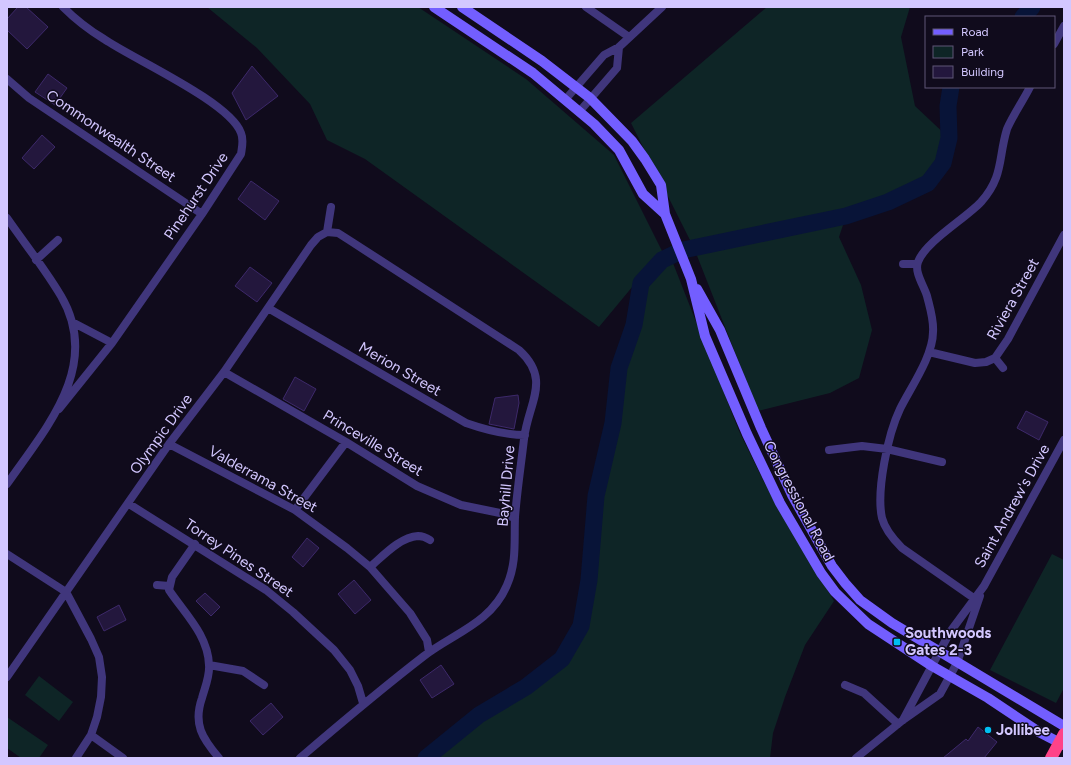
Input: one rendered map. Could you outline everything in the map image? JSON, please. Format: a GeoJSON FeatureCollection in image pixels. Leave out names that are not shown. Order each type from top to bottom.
{"type":"FeatureCollection","features":[{"type":"Feature","properties":{"kind":"highway"},"geometry":{"type":"LineString","coordinates":[[1051,758],[1062,740]]}},
{"type":"Feature","properties":{"kind":"main road","name":"Congressional Road"},"geometry":{"type":"LineString","coordinates":[[434,7],[533,73],[594,124],[619,150],[643,194],[665,214]]}},
{"type":"Feature","properties":{"kind":"main road","name":"Congressional Road"},"geometry":{"type":"LineString","coordinates":[[462,7],[542,61],[590,98],[632,141],[645,159],[661,185],[665,214],[690,278],[705,336],[747,434],[780,503],[821,573],[842,600],[868,624],[932,666],[988,698],[1039,732],[1062,740]]}},
{"type":"Feature","properties":{"kind":"main road","name":"Congressional Road"},"geometry":{"type":"LineString","coordinates":[[690,278],[720,330],[761,428],[792,495],[832,566],[851,591],[872,610],[940,653],[1064,726]]}},
{"type":"Feature","properties":{"kind":"street","name":"Pinehurst Drive"},"geometry":{"type":"LineString","coordinates":[[59,409],[112,343],[202,214],[241,154],[243,143],[241,132],[225,112],[104,40],[83,25],[63,7]]}},
{"type":"Feature","properties":{"kind":"street"},"geometry":{"type":"LineString","coordinates":[[586,7],[629,37]]}},
{"type":"Feature","properties":{"kind":"street"},"geometry":{"type":"LineString","coordinates":[[565,100],[604,55],[619,47],[662,7]]}},
{"type":"Feature","properties":{"kind":"street"},"geometry":{"type":"LineString","coordinates":[[1055,42],[1064,26]]}},
{"type":"Feature","properties":{"kind":"street"},"geometry":{"type":"LineString","coordinates":[[579,112],[617,68],[619,47]]}},
{"type":"Feature","properties":{"kind":"street","name":"Commonwealth Street"},"geometry":{"type":"LineString","coordinates":[[7,79],[29,98],[96,141],[202,214]]}},
{"type":"Feature","properties":{"kind":"street"},"geometry":{"type":"LineString","coordinates":[[976,600],[902,548],[888,531],[882,518],[881,500],[887,449],[900,411],[929,352],[933,332],[932,313],[917,264],[921,255],[929,246],[979,203],[990,191],[1002,158],[1008,128],[1029,88]]}},
{"type":"Feature","properties":{"kind":"street"},"geometry":{"type":"LineString","coordinates":[[327,232],[331,207]]}},
{"type":"Feature","properties":{"kind":"street"},"geometry":{"type":"LineString","coordinates":[[7,218],[61,296],[72,322],[74,349],[73,376],[59,409],[7,484]]}},
{"type":"Feature","properties":{"kind":"street","name":"Olympic Drive"},"geometry":{"type":"LineString","coordinates":[[7,677],[129,504],[169,444],[224,372],[311,245],[318,237],[327,232]]}},
{"type":"Feature","properties":{"kind":"street","name":"Bayhill Drive"},"geometry":{"type":"LineString","coordinates":[[300,758],[363,703],[429,652],[480,621],[500,598],[512,572],[516,555],[515,518],[524,435],[536,386],[536,372],[526,357],[519,350],[349,240],[338,234],[327,232]]}},
{"type":"Feature","properties":{"kind":"street","name":"Riviera Street"},"geometry":{"type":"LineString","coordinates":[[929,352],[975,363],[986,362],[995,358],[1008,339],[1064,235]]}},
{"type":"Feature","properties":{"kind":"street"},"geometry":{"type":"LineString","coordinates":[[36,260],[58,240]]}},
{"type":"Feature","properties":{"kind":"street"},"geometry":{"type":"LineString","coordinates":[[903,264],[917,264]]}},
{"type":"Feature","properties":{"kind":"street","name":"Merion Street"},"geometry":{"type":"LineString","coordinates":[[268,308],[466,423],[486,430],[509,435],[524,435]]}},
{"type":"Feature","properties":{"kind":"street"},"geometry":{"type":"LineString","coordinates":[[72,322],[112,343]]}},
{"type":"Feature","properties":{"kind":"street"},"geometry":{"type":"LineString","coordinates":[[995,358],[1003,368]]}},
{"type":"Feature","properties":{"kind":"street","name":"Princeville Street"},"geometry":{"type":"LineString","coordinates":[[224,372],[346,442],[392,472],[440,498],[461,505],[500,513],[515,518]]}},
{"type":"Feature","properties":{"kind":"street","name":"Saint Andrew's Drive"},"geometry":{"type":"LineString","coordinates":[[901,722],[940,653],[950,632],[976,600],[1064,440]]}},
{"type":"Feature","properties":{"kind":"street"},"geometry":{"type":"LineString","coordinates":[[296,510],[346,442]]}},
{"type":"Feature","properties":{"kind":"street","name":"Valderrama Street"},"geometry":{"type":"LineString","coordinates":[[169,444],[296,510],[370,567],[393,592],[422,630],[427,640],[429,652]]}},
{"type":"Feature","properties":{"kind":"street"},"geometry":{"type":"LineString","coordinates":[[829,450],[862,446],[887,449],[942,462]]}},
{"type":"Feature","properties":{"kind":"street","name":"Torrey Pines Street"},"geometry":{"type":"LineString","coordinates":[[129,504],[195,544],[266,590],[315,631],[334,650],[350,670],[358,686],[363,703]]}},
{"type":"Feature","properties":{"kind":"street"},"geometry":{"type":"LineString","coordinates":[[370,567],[398,544],[411,537],[420,536],[430,540]]}},
{"type":"Feature","properties":{"kind":"street"},"geometry":{"type":"LineString","coordinates":[[195,544],[181,563],[169,586],[170,590],[192,619],[204,640],[209,665],[207,684],[198,710],[198,723],[207,744],[220,758]]}},
{"type":"Feature","properties":{"kind":"street"},"geometry":{"type":"LineString","coordinates":[[7,554],[66,592],[99,657],[102,677],[101,697],[97,716],[91,735],[76,758]]}},
{"type":"Feature","properties":{"kind":"street"},"geometry":{"type":"LineString","coordinates":[[157,585],[169,586]]}},
{"type":"Feature","properties":{"kind":"street","name":"Saint Andrew's Drive"},"geometry":{"type":"LineString","coordinates":[[856,758],[901,722],[940,694],[957,663],[976,600]]}},
{"type":"Feature","properties":{"kind":"street"},"geometry":{"type":"LineString","coordinates":[[209,665],[243,672],[264,685]]}},
{"type":"Feature","properties":{"kind":"street"},"geometry":{"type":"LineString","coordinates":[[845,685],[864,693],[901,722]]}},
{"type":"Feature","properties":{"kind":"street"},"geometry":{"type":"LineString","coordinates":[[91,735],[123,758]]}},
{"type":"Feature","properties":{"kind":"green space"},"geometry":{"type":"Polygon","coordinates":[[[207,7],[418,7],[526,79],[614,155],[662,251],[599,327],[365,159],[327,140],[310,104],[257,48],[207,7]]]}},
{"type":"Feature","properties":{"kind":"green space"},"geometry":{"type":"Polygon","coordinates":[[[767,7],[910,7],[901,37],[915,106],[949,138],[943,162],[937,173],[927,182],[901,197],[846,216],[839,237],[861,285],[872,330],[859,378],[830,393],[758,411],[694,248],[631,123],[767,7]]]}},
{"type":"Feature","properties":{"kind":"green space"},"geometry":{"type":"Polygon","coordinates":[[[659,258],[671,258],[739,431],[763,480],[834,601],[805,645],[773,733],[770,758],[426,758],[479,715],[526,687],[562,659],[581,626],[589,580],[596,496],[613,423],[619,368],[634,325],[641,283],[659,258]]]}},
{"type":"Feature","properties":{"kind":"green space"},"geometry":{"type":"Polygon","coordinates":[[[1052,554],[1064,560],[1064,688],[1056,703],[990,670],[1052,554]]]}},
{"type":"Feature","properties":{"kind":"green space"},"geometry":{"type":"Polygon","coordinates":[[[39,676],[73,702],[59,721],[25,695],[39,676]]]}},
{"type":"Feature","properties":{"kind":"green space"},"geometry":{"type":"Polygon","coordinates":[[[7,717],[48,745],[39,758],[21,758],[7,748],[7,717]]]}},
{"type":"Feature","properties":{"kind":"building"},"geometry":{"type":"Polygon","coordinates":[[[18,7],[26,7],[48,27],[27,49],[7,30],[7,19],[18,7]]]}},
{"type":"Feature","properties":{"kind":"building"},"geometry":{"type":"Polygon","coordinates":[[[252,66],[278,96],[246,120],[232,93],[252,66]]]}},
{"type":"Feature","properties":{"kind":"building"},"geometry":{"type":"Polygon","coordinates":[[[48,74],[67,88],[55,105],[35,92],[48,74]]]}},
{"type":"Feature","properties":{"kind":"building"},"geometry":{"type":"Polygon","coordinates":[[[42,135],[55,147],[34,169],[22,158],[42,135]]]}},
{"type":"Feature","properties":{"kind":"building"},"geometry":{"type":"Polygon","coordinates":[[[251,181],[279,201],[265,220],[238,199],[251,181]]]}},
{"type":"Feature","properties":{"kind":"building"},"geometry":{"type":"Polygon","coordinates":[[[250,267],[272,283],[257,302],[235,286],[250,267]]]}},
{"type":"Feature","properties":{"kind":"building"},"geometry":{"type":"Polygon","coordinates":[[[295,377],[316,389],[304,411],[283,399],[295,377]]]}},
{"type":"Feature","properties":{"kind":"building"},"geometry":{"type":"Polygon","coordinates":[[[518,395],[519,403],[514,429],[489,424],[495,398],[518,395]]]}},
{"type":"Feature","properties":{"kind":"building"},"geometry":{"type":"Polygon","coordinates":[[[1026,411],[1048,422],[1039,440],[1017,428],[1026,411]]]}},
{"type":"Feature","properties":{"kind":"building"},"geometry":{"type":"Polygon","coordinates":[[[307,538],[319,548],[303,567],[292,557],[307,538]]]}},
{"type":"Feature","properties":{"kind":"building"},"geometry":{"type":"Polygon","coordinates":[[[354,580],[371,600],[355,614],[338,594],[354,580]]]}},
{"type":"Feature","properties":{"kind":"building"},"geometry":{"type":"Polygon","coordinates":[[[205,593],[220,607],[211,616],[196,601],[205,593]]]}},
{"type":"Feature","properties":{"kind":"building"},"geometry":{"type":"Polygon","coordinates":[[[119,605],[126,620],[104,631],[97,617],[119,605]]]}},
{"type":"Feature","properties":{"kind":"building"},"geometry":{"type":"Polygon","coordinates":[[[441,665],[454,684],[432,698],[420,680],[441,665]]]}},
{"type":"Feature","properties":{"kind":"building"},"geometry":{"type":"Polygon","coordinates":[[[271,703],[283,717],[263,735],[250,721],[271,703]]]}},
{"type":"Feature","properties":{"kind":"building"},"geometry":{"type":"Polygon","coordinates":[[[978,727],[997,742],[984,758],[943,758],[966,739],[968,741],[978,727]]]}},
{"type":"Feature","properties":{"kind":"waterway"},"geometry":{"type":"LineString","coordinates":[[1024,16],[1032,7]]}},
{"type":"Feature","properties":{"kind":"waterway"},"geometry":{"type":"LineString","coordinates":[[426,758],[479,715],[526,687],[562,659],[581,626],[589,580],[596,496],[613,423],[619,368],[634,325],[641,283],[662,260],[683,250],[846,216],[888,202],[928,183],[943,163],[949,138],[948,106],[951,88]]}},
{"type":"Feature","properties":{"kind":"place","name":"Southwoods Gates 2-3"},"geometry":{"type":"Point","coordinates":[897,642]}},
{"type":"Feature","properties":{"kind":"place","name":"Jollibee"},"geometry":{"type":"Point","coordinates":[988,730]}}]}
